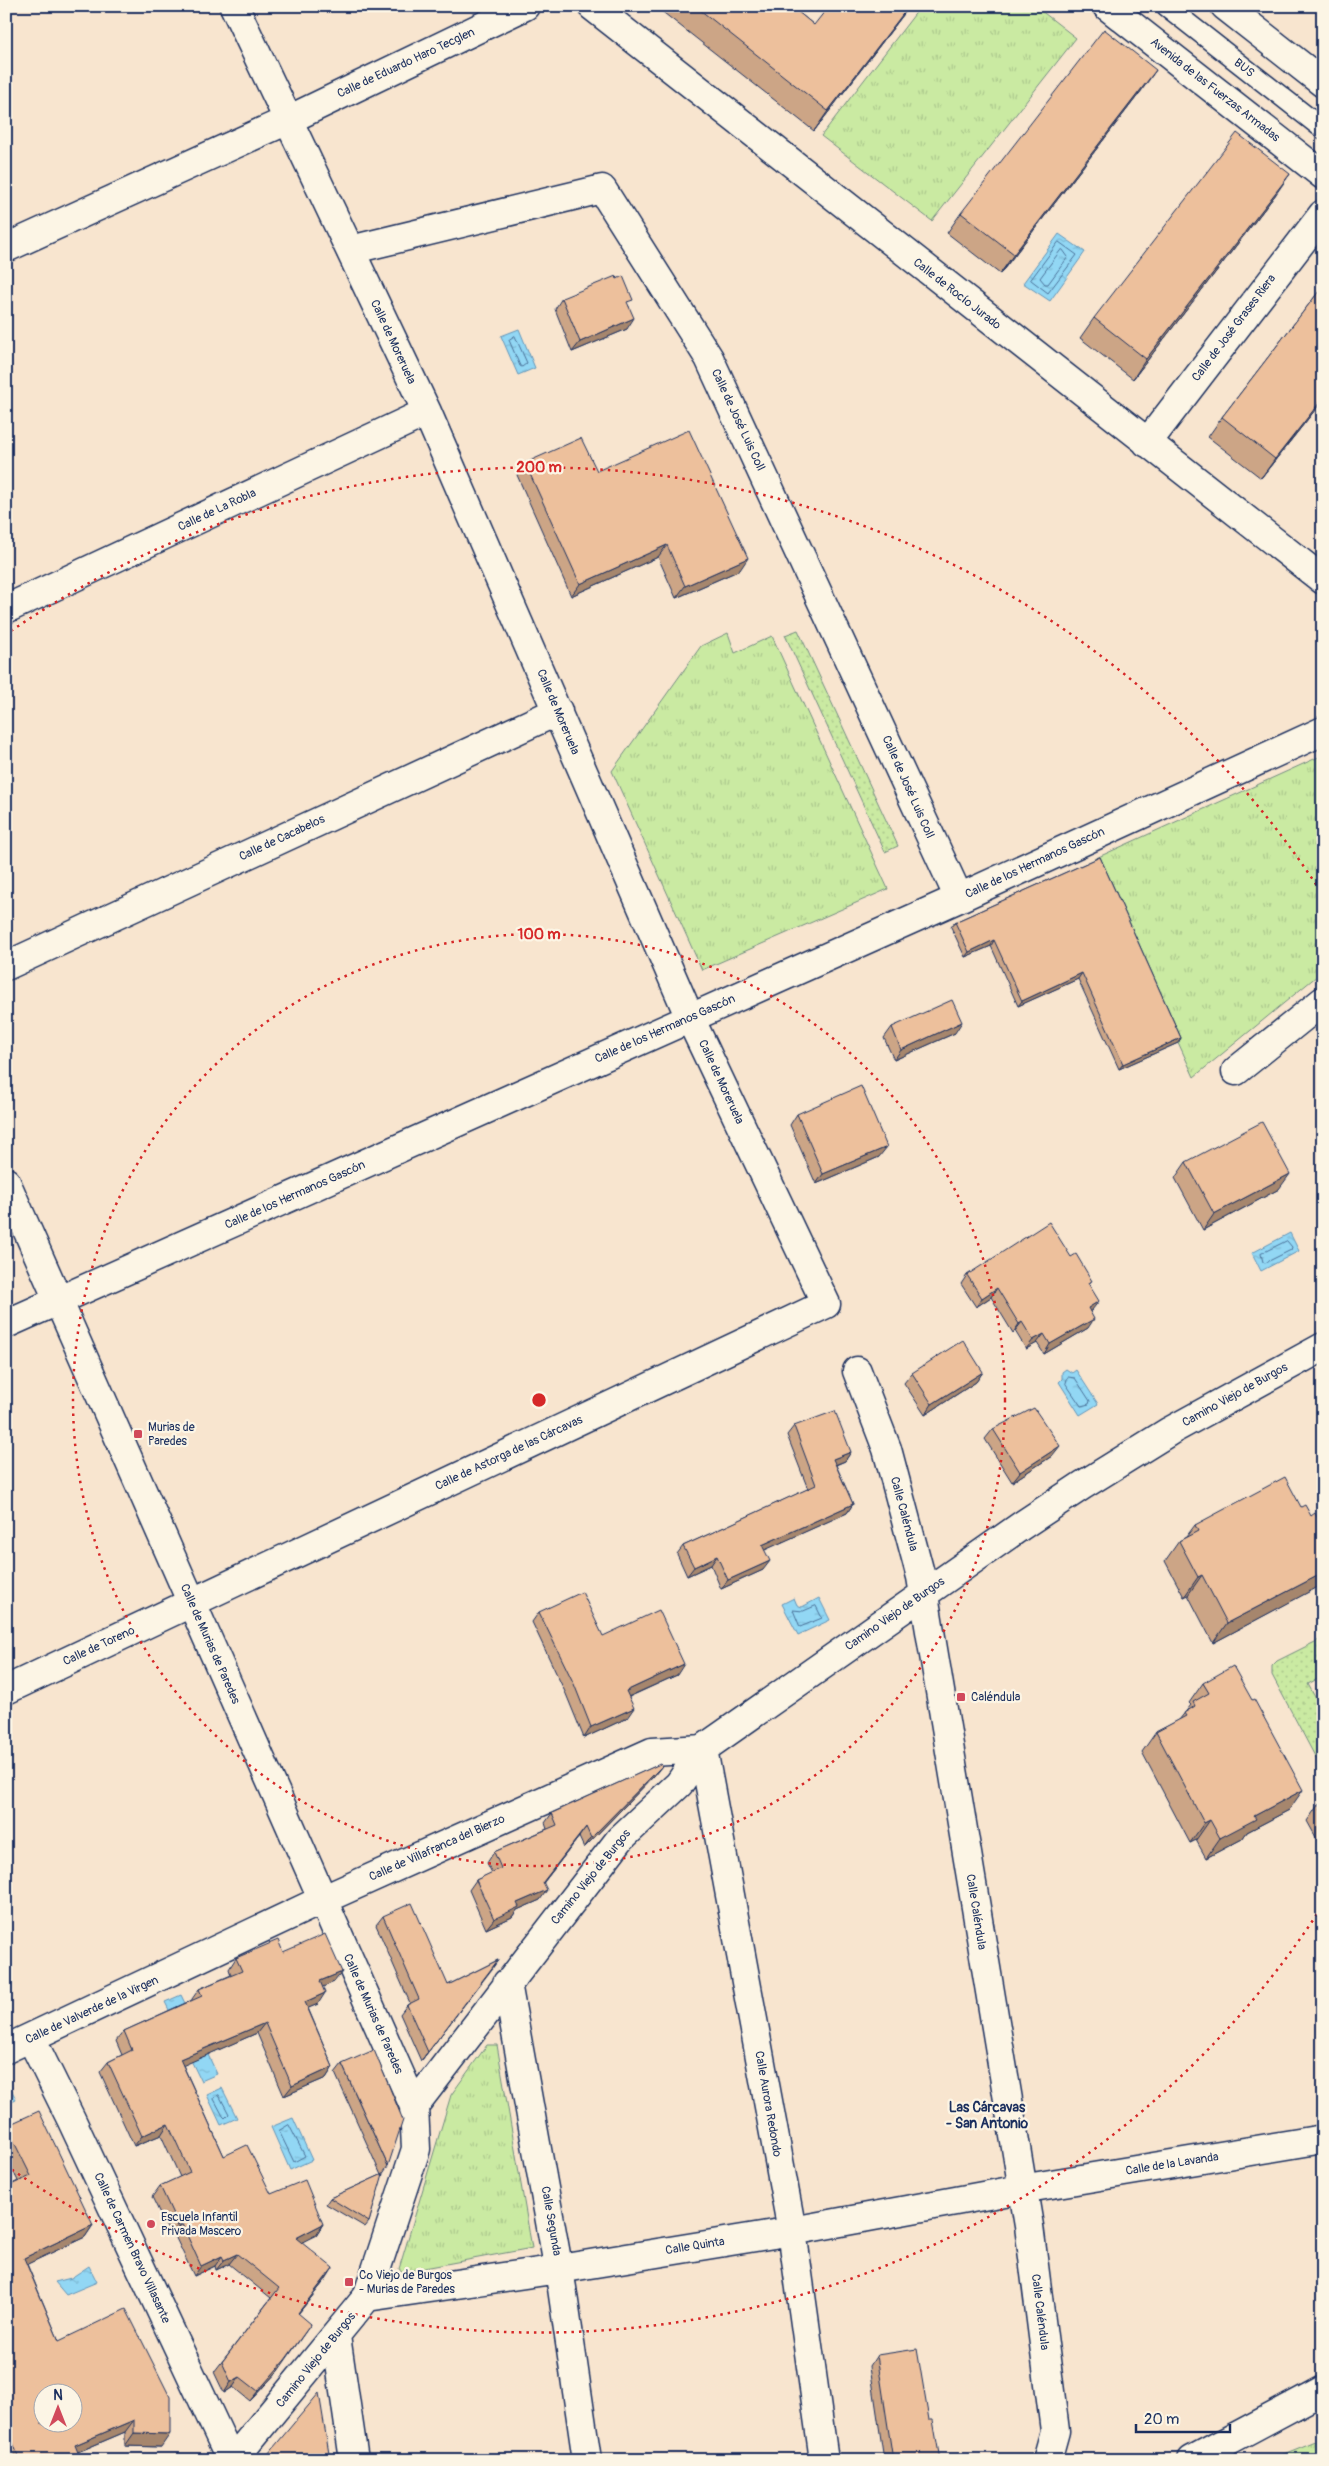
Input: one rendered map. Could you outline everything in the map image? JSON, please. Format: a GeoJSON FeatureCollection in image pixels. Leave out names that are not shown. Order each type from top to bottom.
{"type":"FeatureCollection","features":[{"type":"Feature","properties":{"kind":"street","name":"Calle de Moreruela"},"geometry":{"type":"LineString","coordinates":[[234,6],[427,412],[690,1018],[826,1304]]}},
{"type":"Feature","properties":{"kind":"street","name":"Calle de Eduardo Haro Tecglen"},"geometry":{"type":"LineString","coordinates":[[288,120],[525,6]]}},
{"type":"Feature","properties":{"kind":"street","name":"Calle de Rocío Jurado"},"geometry":{"type":"LineString","coordinates":[[592,6],[1323,580]]}},
{"type":"Feature","properties":{"kind":"street","name":"Avenida de las Fuerzas Armadas"},"geometry":{"type":"LineString","coordinates":[[1107,6],[1323,175]]}},
{"type":"Feature","properties":{"kind":"street"},"geometry":{"type":"LineString","coordinates":[[1225,6],[1323,83]]}},
{"type":"Feature","properties":{"kind":"street"},"geometry":{"type":"LineString","coordinates":[[6,248],[288,120]]}},
{"type":"Feature","properties":{"kind":"street","name":"Calle de José Luis Coll"},"geometry":{"type":"LineString","coordinates":[[350,250],[602,189],[710,358],[959,898]]}},
{"type":"Feature","properties":{"kind":"street","name":"Calle de José Grases Riera"},"geometry":{"type":"LineString","coordinates":[[1147,443],[1323,214]]}},
{"type":"Feature","properties":{"kind":"street","name":"Calle de La Robla"},"geometry":{"type":"LineString","coordinates":[[6,609],[427,412]]}},
{"type":"Feature","properties":{"kind":"street","name":"Calle de Cacabelos"},"geometry":{"type":"LineString","coordinates":[[6,966],[558,711]]}},
{"type":"Feature","properties":{"kind":"street","name":"Calle de los Hermanos Gascón"},"geometry":{"type":"LineString","coordinates":[[6,1324],[959,898],[1323,731]]}},
{"type":"Feature","properties":{"kind":"street"},"geometry":{"type":"LineString","coordinates":[[1236,1071],[1323,1001]]}},
{"type":"Feature","properties":{"kind":"street","name":"Calle de Murias de Paredes"},"geometry":{"type":"LineString","coordinates":[[6,1182],[60,1300],[414,2106]]}},
{"type":"Feature","properties":{"kind":"street","name":"Calle de Astorga de las Cárcavas"},"geometry":{"type":"LineString","coordinates":[[192,1603],[826,1304]]}},
{"type":"Feature","properties":{"kind":"street","name":"Camino Viejo de Burgos"},"geometry":{"type":"LineString","coordinates":[[232,2460],[367,2297],[416,2150],[414,2106],[507,1983],[620,1839],[679,1784],[703,1749],[1021,1526],[1107,1470],[1170,1431],[1323,1347]]}},
{"type":"Feature","properties":{"kind":"street","name":"Calle Caléndula"},"geometry":{"type":"LineString","coordinates":[[857,1371],[887,1449],[921,1577],[1028,2226],[1055,2431],[1047,2460]]}},
{"type":"Feature","properties":{"kind":"street","name":"Calle de Toreno"},"geometry":{"type":"LineString","coordinates":[[6,1690],[192,1603]]}},
{"type":"Feature","properties":{"kind":"street","name":"Calle de Villafranca del Bierzo"},"geometry":{"type":"LineString","coordinates":[[178,1970],[322,1900],[652,1752],[703,1749]]}},
{"type":"Feature","properties":{"kind":"street","name":"Calle Aurora Redondo"},"geometry":{"type":"LineString","coordinates":[[703,1749],[792,2231],[824,2460]]}},
{"type":"Feature","properties":{"kind":"street","name":"Calle de Valverde de la Virgen"},"geometry":{"type":"LineString","coordinates":[[6,2049],[178,1970]]}},
{"type":"Feature","properties":{"kind":"street","name":"Calle Segunda"},"geometry":{"type":"LineString","coordinates":[[507,1983],[559,2269],[587,2460]]}},
{"type":"Feature","properties":{"kind":"street","name":"Calle de Carmen Bravo Villasante"},"geometry":{"type":"LineString","coordinates":[[31,2038],[232,2460]]}},
{"type":"Feature","properties":{"kind":"street","name":"Calle de la Lavanda"},"geometry":{"type":"LineString","coordinates":[[1021,2189],[1323,2139]]}},
{"type":"Feature","properties":{"kind":"street","name":"Calle Quinta"},"geometry":{"type":"LineString","coordinates":[[367,2297],[559,2269],[792,2231],[1021,2189]]}},
{"type":"Feature","properties":{"kind":"street"},"geometry":{"type":"LineString","coordinates":[[336,2336],[354,2460]]}},
{"type":"Feature","properties":{"kind":"street"},"geometry":{"type":"LineString","coordinates":[[1192,2460],[1323,2390]]}},
{"type":"Feature","properties":{"kind":"lane","name":"BUS"},"geometry":{"type":"LineString","coordinates":[[1166,6],[1323,129]]}},
{"type":"Feature","properties":{"kind":"green space"},"geometry":{"type":"Polygon","coordinates":[[[921,6],[1035,6],[1076,38],[932,221],[821,136],[921,6]]]}},
{"type":"Feature","properties":{"kind":"green space"},"geometry":{"type":"Polygon","coordinates":[[[798,630],[898,846],[885,852],[785,635],[798,630]]]}},
{"type":"Feature","properties":{"kind":"green space"},"geometry":{"type":"Polygon","coordinates":[[[728,633],[735,653],[772,636],[888,889],[702,970],[612,771],[701,646],[728,633]]]}},
{"type":"Feature","properties":{"kind":"green space"},"geometry":{"type":"Polygon","coordinates":[[[1323,755],[1323,971],[1194,1077],[1094,859],[1323,755]]]}},
{"type":"Feature","properties":{"kind":"green space"},"geometry":{"type":"Polygon","coordinates":[[[1323,1638],[1323,1676],[1308,1684],[1323,1712],[1323,1764],[1318,1762],[1272,1675],[1272,1666],[1277,1661],[1323,1638]]]}},
{"type":"Feature","properties":{"kind":"green space"},"geometry":{"type":"Polygon","coordinates":[[[487,2045],[497,2045],[532,2248],[403,2272],[399,2269],[451,2095],[487,2045]]]}},
{"type":"Feature","properties":{"kind":"green space"},"geometry":{"type":"Polygon","coordinates":[[[1323,2438],[1323,2460],[1269,2460],[1323,2438]]]}},
{"type":"Feature","properties":{"kind":"water"},"geometry":{"type":"Polygon","coordinates":[[[1059,234],[1085,252],[1050,301],[1023,283],[1059,234]]]}},
{"type":"Feature","properties":{"kind":"water"},"geometry":{"type":"Polygon","coordinates":[[[519,329],[535,368],[518,375],[501,336],[519,329]]]}},
{"type":"Feature","properties":{"kind":"water"},"geometry":{"type":"Polygon","coordinates":[[[1290,1233],[1299,1251],[1261,1271],[1252,1253],[1290,1233]]]}},
{"type":"Feature","properties":{"kind":"water"},"geometry":{"type":"Polygon","coordinates":[[[1066,1369],[1072,1373],[1076,1370],[1098,1404],[1080,1415],[1059,1382],[1062,1379],[1062,1372],[1066,1369]]]}},
{"type":"Feature","properties":{"kind":"water"},"geometry":{"type":"Polygon","coordinates":[[[794,1598],[797,1605],[802,1607],[819,1598],[830,1620],[798,1635],[782,1604],[794,1598]]]}},
{"type":"Feature","properties":{"kind":"water"},"geometry":{"type":"Polygon","coordinates":[[[181,1995],[195,2024],[180,2032],[165,2002],[181,1995]]]}},
{"type":"Feature","properties":{"kind":"water"},"geometry":{"type":"Polygon","coordinates":[[[203,2044],[217,2074],[201,2081],[187,2052],[203,2044]]]}},
{"type":"Feature","properties":{"kind":"water"},"geometry":{"type":"Polygon","coordinates":[[[9,2085],[16,2099],[6,2104],[6,2086],[9,2085]]]}},
{"type":"Feature","properties":{"kind":"water"},"geometry":{"type":"Polygon","coordinates":[[[222,2088],[237,2118],[221,2125],[207,2095],[222,2088]]]}},
{"type":"Feature","properties":{"kind":"water"},"geometry":{"type":"Polygon","coordinates":[[[293,2118],[312,2160],[290,2170],[271,2127],[293,2118]]]}},
{"type":"Feature","properties":{"kind":"water"},"geometry":{"type":"Polygon","coordinates":[[[89,2266],[97,2282],[66,2295],[55,2282],[71,2278],[89,2266]]]}},
{"type":"Feature","properties":{"kind":"building"},"geometry":{"type":"Polygon","coordinates":[[[695,6],[791,6],[814,25],[829,6],[909,6],[828,111],[695,6]]]}},
{"type":"Feature","properties":{"kind":"building"},"geometry":{"type":"Polygon","coordinates":[[[1104,29],[1156,70],[1014,254],[961,213],[1104,29]]]}},
{"type":"Feature","properties":{"kind":"building"},"geometry":{"type":"Polygon","coordinates":[[[1237,133],[1290,174],[1146,359],[1094,318],[1237,133]]]}},
{"type":"Feature","properties":{"kind":"building"},"geometry":{"type":"Polygon","coordinates":[[[616,276],[617,279],[623,276],[633,300],[627,302],[634,318],[580,342],[562,298],[616,276]]]}},
{"type":"Feature","properties":{"kind":"building"},"geometry":{"type":"Polygon","coordinates":[[[1323,286],[1323,398],[1275,459],[1222,417],[1323,286]]]}},
{"type":"Feature","properties":{"kind":"building"},"geometry":{"type":"Polygon","coordinates":[[[689,430],[748,558],[685,586],[667,545],[580,584],[525,463],[581,438],[597,471],[689,430]]]}},
{"type":"Feature","properties":{"kind":"building"},"geometry":{"type":"Polygon","coordinates":[[[1100,857],[1181,1038],[1123,1064],[1082,973],[1022,1001],[994,940],[969,952],[955,922],[1100,857]]]}},
{"type":"Feature","properties":{"kind":"building"},"geometry":{"type":"Polygon","coordinates":[[[952,1000],[962,1022],[901,1050],[892,1027],[952,1000]]]}},
{"type":"Feature","properties":{"kind":"building"},"geometry":{"type":"Polygon","coordinates":[[[861,1086],[887,1147],[823,1174],[797,1114],[861,1086]]]}},
{"type":"Feature","properties":{"kind":"building"},"geometry":{"type":"Polygon","coordinates":[[[1262,1122],[1290,1174],[1214,1214],[1186,1162],[1262,1122]]]}},
{"type":"Feature","properties":{"kind":"building"},"geometry":{"type":"Polygon","coordinates":[[[1049,1222],[1071,1257],[1076,1254],[1092,1281],[1088,1283],[1099,1301],[1088,1308],[1094,1319],[1050,1344],[1044,1334],[1033,1340],[1022,1322],[1019,1324],[997,1288],[982,1298],[967,1275],[1049,1222]]]}},
{"type":"Feature","properties":{"kind":"building"},"geometry":{"type":"Polygon","coordinates":[[[963,1340],[983,1372],[932,1404],[912,1373],[963,1340]]]}},
{"type":"Feature","properties":{"kind":"building"},"geometry":{"type":"Polygon","coordinates":[[[1034,1408],[1060,1446],[1020,1472],[993,1429],[1034,1408]]]}},
{"type":"Feature","properties":{"kind":"building"},"geometry":{"type":"Polygon","coordinates":[[[835,1411],[851,1452],[833,1459],[853,1504],[762,1545],[770,1561],[728,1580],[717,1556],[694,1567],[683,1546],[816,1485],[794,1426],[835,1411]]]}},
{"type":"Feature","properties":{"kind":"building"},"geometry":{"type":"Polygon","coordinates":[[[1285,1477],[1301,1507],[1305,1505],[1311,1516],[1315,1513],[1323,1529],[1323,1573],[1227,1623],[1202,1575],[1198,1577],[1179,1541],[1198,1531],[1195,1525],[1285,1477]]]}},
{"type":"Feature","properties":{"kind":"building"},"geometry":{"type":"Polygon","coordinates":[[[582,1592],[603,1636],[659,1610],[684,1664],[626,1691],[634,1708],[591,1727],[574,1684],[539,1612],[582,1592]]]}},
{"type":"Feature","properties":{"kind":"building"},"geometry":{"type":"Polygon","coordinates":[[[1233,1666],[1252,1700],[1254,1699],[1303,1790],[1254,1816],[1256,1819],[1220,1838],[1210,1820],[1204,1823],[1156,1732],[1186,1716],[1184,1713],[1195,1706],[1193,1702],[1209,1693],[1203,1683],[1233,1666]]]}},
{"type":"Feature","properties":{"kind":"building"},"geometry":{"type":"Polygon","coordinates":[[[660,1764],[662,1766],[591,1838],[586,1827],[543,1882],[547,1890],[517,1903],[519,1907],[494,1919],[476,1880],[501,1868],[494,1852],[557,1825],[552,1813],[660,1764]]]}},
{"type":"Feature","properties":{"kind":"building"},"geometry":{"type":"Polygon","coordinates":[[[1323,1803],[1323,1814],[1318,1805],[1323,1803]]]}},
{"type":"Feature","properties":{"kind":"building"},"geometry":{"type":"Polygon","coordinates":[[[412,1903],[448,1985],[498,1960],[428,2052],[407,2005],[419,1999],[383,1916],[412,1903]]]}},
{"type":"Feature","properties":{"kind":"building"},"geometry":{"type":"Polygon","coordinates":[[[325,1934],[342,1972],[320,1981],[325,1993],[305,2002],[333,2067],[292,2086],[265,2023],[180,2059],[224,2156],[247,2145],[271,2194],[305,2180],[323,2224],[296,2238],[333,2268],[298,2313],[311,2324],[285,2360],[258,2391],[240,2377],[231,2382],[222,2362],[279,2288],[237,2254],[224,2260],[222,2256],[201,2266],[182,2224],[178,2225],[160,2186],[190,2172],[168,2124],[142,2136],[108,2062],[132,2050],[124,2031],[202,1996],[199,1989],[242,1971],[236,1958],[278,1940],[283,1952],[325,1934]]]}},
{"type":"Feature","properties":{"kind":"building"},"geometry":{"type":"Polygon","coordinates":[[[374,2050],[403,2120],[388,2166],[342,2064],[374,2050]]]}},
{"type":"Feature","properties":{"kind":"building"},"geometry":{"type":"Polygon","coordinates":[[[39,2111],[93,2225],[24,2258],[59,2341],[126,2309],[170,2397],[170,2434],[134,2433],[134,2420],[75,2445],[81,2460],[20,2460],[6,2426],[6,2187],[31,2176],[6,2126],[39,2111]]]}},
{"type":"Feature","properties":{"kind":"building"},"geometry":{"type":"Polygon","coordinates":[[[383,2174],[369,2222],[330,2198],[383,2174]]]}},
{"type":"Feature","properties":{"kind":"building"},"geometry":{"type":"Polygon","coordinates":[[[917,2349],[929,2420],[933,2420],[940,2460],[893,2460],[877,2355],[917,2349]]]}},
{"type":"Feature","properties":{"kind":"building"},"geometry":{"type":"Polygon","coordinates":[[[319,2393],[330,2460],[263,2460],[319,2393]]]}},
{"type":"Feature","properties":{"kind":"place","name":"Murias de Paredes"},"geometry":{"type":"Point","coordinates":[138,1434]}},
{"type":"Feature","properties":{"kind":"place","name":"Caléndula"},"geometry":{"type":"Point","coordinates":[961,1697]}},
{"type":"Feature","properties":{"kind":"place","name":"Escuela Infantil Privada Mascero"},"geometry":{"type":"Point","coordinates":[151,2224]}},
{"type":"Feature","properties":{"kind":"place","name":"Cº Viejo de Burgos - Murias de Paredes"},"geometry":{"type":"Point","coordinates":[349,2282]}},
{"type":"Feature","properties":{"kind":"district","name":"Las Cárcavas - San Antonio"},"geometry":{"type":"Point","coordinates":[987,2116]}}]}
